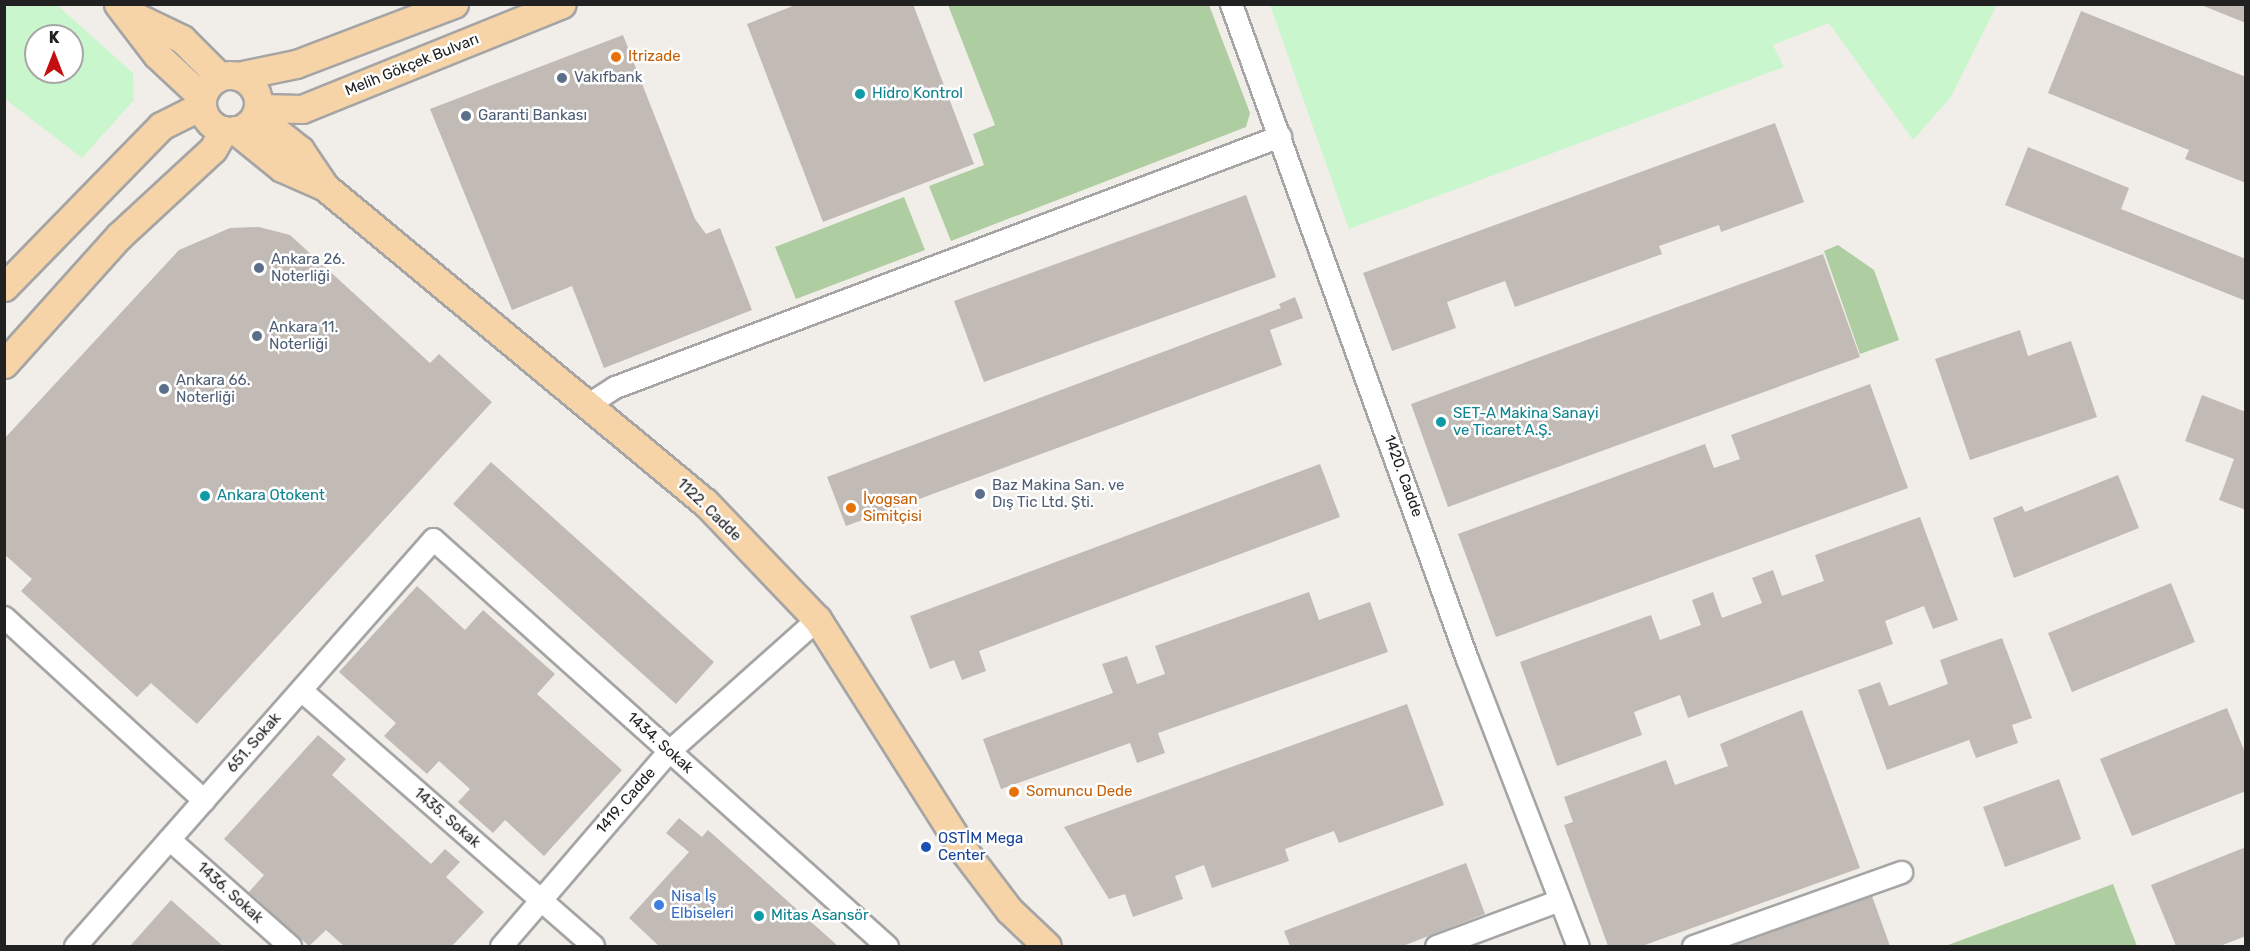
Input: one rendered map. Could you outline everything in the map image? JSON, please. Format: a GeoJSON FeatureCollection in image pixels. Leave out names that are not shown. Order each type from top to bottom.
{"type":"FeatureCollection","features":[{"type":"Feature","properties":{"kind":"main road"},"geometry":{"type":"LineString","coordinates":[[4,287],[161,126],[201,101],[229,76],[296,64],[454,4]]}},
{"type":"Feature","properties":{"kind":"main road","name":"Melih Gökçek Bulvarı"},"geometry":{"type":"LineString","coordinates":[[244,121],[302,109],[562,4]]}},
{"type":"Feature","properties":{"kind":"main road"},"geometry":{"type":"LineString","coordinates":[[4,364],[119,236],[244,121],[255,91],[229,76],[182,39],[123,9]]}},
{"type":"Feature","properties":{"kind":"main road"},"geometry":{"type":"LineString","coordinates":[[123,9],[157,55],[201,101]]}},
{"type":"Feature","properties":{"kind":"main road","name":"1122. Cadde"},"geometry":{"type":"LineString","coordinates":[[201,101],[205,117],[244,121],[282,168],[325,187],[705,502],[817,619],[965,852],[1009,910]]}},
{"type":"Feature","properties":{"kind":"main road"},"geometry":{"type":"LineString","coordinates":[[1009,910],[1027,946]]}},
{"type":"Feature","properties":{"kind":"main road"},"geometry":{"type":"LineString","coordinates":[[1009,910],[1047,946]]}},
{"type":"Feature","properties":{"kind":"street","name":"1420. Cadde"},"geometry":{"type":"LineString","coordinates":[[1231,4],[1467,659],[1578,946]]}},
{"type":"Feature","properties":{"kind":"street"},"geometry":{"type":"LineString","coordinates":[[587,405],[615,387],[1280,136]]}},
{"type":"Feature","properties":{"kind":"street","name":"651. Sokak"},"geometry":{"type":"LineString","coordinates":[[75,946],[433,539]]}},
{"type":"Feature","properties":{"kind":"street","name":"1434. Sokak"},"geometry":{"type":"LineString","coordinates":[[433,539],[887,946]]}},
{"type":"Feature","properties":{"kind":"street"},"geometry":{"type":"LineString","coordinates":[[4,617],[204,800]]}},
{"type":"Feature","properties":{"kind":"street","name":"1419. Cadde"},"geometry":{"type":"LineString","coordinates":[[501,946],[669,751],[817,619]]}},
{"type":"Feature","properties":{"kind":"street","name":"1435. Sokak"},"geometry":{"type":"LineString","coordinates":[[301,690],[593,946]]}},
{"type":"Feature","properties":{"kind":"street","name":"1436. Sokak"},"geometry":{"type":"LineString","coordinates":[[169,839],[290,946]]}},
{"type":"Feature","properties":{"kind":"street"},"geometry":{"type":"LineString","coordinates":[[1693,946],[1901,872]]}},
{"type":"Feature","properties":{"kind":"street"},"geometry":{"type":"LineString","coordinates":[[1436,946],[1560,900]]}},
{"type":"Feature","properties":{"kind":"green space"},"geometry":{"type":"Polygon","coordinates":[[[5,4],[57,5],[78,24],[24,24],[24,84],[84,84],[84,29],[133,73],[134,100],[82,158],[5,99],[5,4]]]}},
{"type":"Feature","properties":{"kind":"green space"},"geometry":{"type":"Polygon","coordinates":[[[1270,4],[1997,5],[1951,97],[1913,140],[1829,23],[1773,45],[1784,67],[1349,229],[1270,4]]]}},
{"type":"Feature","properties":{"kind":"green space"},"geometry":{"type":"Polygon","coordinates":[[[948,5],[1209,5],[1250,113],[1246,127],[951,241],[929,186],[984,165],[973,134],[995,125],[948,5]]]}},
{"type":"Feature","properties":{"kind":"green space"},"geometry":{"type":"Polygon","coordinates":[[[904,197],[925,250],[796,299],[775,247],[904,197]]]}},
{"type":"Feature","properties":{"kind":"green space"},"geometry":{"type":"Polygon","coordinates":[[[1838,245],[1874,270],[1899,340],[1860,354],[1824,251],[1838,245]]]}},
{"type":"Feature","properties":{"kind":"green space"},"geometry":{"type":"Polygon","coordinates":[[[2113,884],[2137,946],[1948,945],[2113,884]]]}},
{"type":"Feature","properties":{"kind":"building","name":"Hidro Kontrol"},"geometry":{"type":"Polygon","coordinates":[[[798,4],[913,4],[974,164],[823,222],[747,24],[798,4]]]}},
{"type":"Feature","properties":{"kind":"building"},"geometry":{"type":"Polygon","coordinates":[[[2246,4],[2246,23],[2201,5],[2246,4]]]}},
{"type":"Feature","properties":{"kind":"building"},"geometry":{"type":"Polygon","coordinates":[[[2081,11],[2246,77],[2246,183],[2185,159],[2189,150],[2048,93],[2081,11]]]}},
{"type":"Feature","properties":{"kind":"building"},"geometry":{"type":"Polygon","coordinates":[[[623,35],[695,219],[706,234],[720,228],[752,310],[604,368],[572,286],[512,310],[430,109],[623,35]]]}},
{"type":"Feature","properties":{"kind":"building"},"geometry":{"type":"Polygon","coordinates":[[[1775,123],[1804,202],[1721,232],[1719,225],[1659,246],[1662,254],[1515,307],[1505,281],[1447,302],[1456,328],[1392,351],[1363,273],[1775,123]]]}},
{"type":"Feature","properties":{"kind":"building"},"geometry":{"type":"Polygon","coordinates":[[[2028,147],[2129,188],[2121,209],[2246,259],[2246,301],[2005,205],[2028,147]]]}},
{"type":"Feature","properties":{"kind":"building"},"geometry":{"type":"Polygon","coordinates":[[[1246,195],[1276,277],[984,382],[954,301],[1246,195]]]}},
{"type":"Feature","properties":{"kind":"building","name":"Ankara Otokent"},"geometry":{"type":"Polygon","coordinates":[[[259,227],[290,235],[430,363],[439,354],[492,402],[197,724],[151,683],[137,697],[21,591],[32,579],[4,554],[4,439],[179,250],[230,228],[259,227]]]}},
{"type":"Feature","properties":{"kind":"building"},"geometry":{"type":"Polygon","coordinates":[[[1823,254],[1860,357],[1448,507],[1411,404],[1823,254]]]}},
{"type":"Feature","properties":{"kind":"building"},"geometry":{"type":"Polygon","coordinates":[[[1295,297],[1303,318],[1270,330],[1282,365],[846,526],[827,477],[1281,308],[1279,304],[1295,297]]]}},
{"type":"Feature","properties":{"kind":"building"},"geometry":{"type":"Polygon","coordinates":[[[2020,330],[2028,356],[2071,341],[2097,417],[1970,460],[1935,359],[2020,330]]]}},
{"type":"Feature","properties":{"kind":"building"},"geometry":{"type":"Polygon","coordinates":[[[1870,384],[1908,488],[1496,637],[1458,534],[1705,444],[1714,468],[1740,459],[1731,435],[1870,384]]]}},
{"type":"Feature","properties":{"kind":"building"},"geometry":{"type":"Polygon","coordinates":[[[2202,395],[2246,412],[2246,510],[2219,500],[2234,459],[2185,441],[2202,395]]]}},
{"type":"Feature","properties":{"kind":"building"},"geometry":{"type":"Polygon","coordinates":[[[491,462],[714,662],[676,704],[453,504],[491,462]]]}},
{"type":"Feature","properties":{"kind":"building"},"geometry":{"type":"Polygon","coordinates":[[[1320,464],[1340,517],[979,651],[986,671],[962,680],[954,660],[930,669],[910,616],[1320,464]]]}},
{"type":"Feature","properties":{"kind":"building"},"geometry":{"type":"Polygon","coordinates":[[[2118,475],[2139,528],[2014,578],[1993,518],[2022,506],[2025,512],[2118,475]]]}},
{"type":"Feature","properties":{"kind":"building"},"geometry":{"type":"Polygon","coordinates":[[[1920,517],[1958,620],[1933,629],[1924,606],[1885,621],[1893,644],[1688,718],[1680,695],[1634,712],[1642,735],[1557,766],[1520,662],[1651,615],[1660,640],[1701,625],[1692,600],[1713,592],[1722,618],[1762,603],[1752,578],[1773,570],[1782,596],[1824,581],[1815,555],[1920,517]]]}},
{"type":"Feature","properties":{"kind":"building"},"geometry":{"type":"Polygon","coordinates":[[[2171,583],[2195,642],[2072,692],[2048,633],[2171,583]]]}},
{"type":"Feature","properties":{"kind":"building"},"geometry":{"type":"Polygon","coordinates":[[[417,586],[465,630],[483,610],[555,674],[537,694],[622,770],[544,856],[505,820],[493,833],[458,802],[470,789],[439,761],[427,774],[384,736],[396,723],[339,672],[417,586]]]}},
{"type":"Feature","properties":{"kind":"building"},"geometry":{"type":"Polygon","coordinates":[[[1309,592],[1319,620],[1370,602],[1388,652],[1158,733],[1165,753],[1137,763],[1130,743],[1001,789],[983,739],[1113,693],[1102,664],[1127,656],[1137,684],[1165,674],[1155,646],[1309,592]]]}},
{"type":"Feature","properties":{"kind":"building"},"geometry":{"type":"Polygon","coordinates":[[[2002,638],[2032,718],[2012,725],[2018,743],[1976,758],[1969,740],[1887,770],[1858,690],[1880,682],[1889,706],[1948,684],[1940,660],[2002,638]]]}},
{"type":"Feature","properties":{"kind":"building"},"geometry":{"type":"Polygon","coordinates":[[[1407,704],[1444,805],[1339,843],[1334,831],[1285,849],[1289,861],[1212,888],[1204,865],[1175,876],[1183,899],[1133,917],[1125,894],[1109,899],[1064,827],[1407,704]]]}},
{"type":"Feature","properties":{"kind":"building"},"geometry":{"type":"Polygon","coordinates":[[[2227,708],[2246,755],[2246,791],[2132,836],[2100,759],[2227,708]]]}},
{"type":"Feature","properties":{"kind":"building"},"geometry":{"type":"Polygon","coordinates":[[[1802,710],[1860,868],[1642,946],[1608,946],[1564,825],[1573,822],[1564,797],[1666,760],[1675,785],[1728,766],[1720,744],[1802,710]]]}},
{"type":"Feature","properties":{"kind":"building"},"geometry":{"type":"Polygon","coordinates":[[[318,735],[346,759],[332,775],[431,864],[445,849],[460,862],[446,877],[484,912],[452,946],[344,946],[326,930],[309,946],[249,892],[264,875],[224,839],[318,735]]]}},
{"type":"Feature","properties":{"kind":"building"},"geometry":{"type":"Polygon","coordinates":[[[2059,779],[2081,839],[2005,867],[1983,807],[2059,779]]]}},
{"type":"Feature","properties":{"kind":"building"},"geometry":{"type":"Polygon","coordinates":[[[679,818],[702,837],[708,830],[838,946],[659,946],[629,918],[689,852],[666,833],[679,818]]]}},
{"type":"Feature","properties":{"kind":"building"},"geometry":{"type":"Polygon","coordinates":[[[2246,847],[2246,936],[2220,946],[2176,946],[2151,885],[2246,847]]]}},
{"type":"Feature","properties":{"kind":"building"},"geometry":{"type":"Polygon","coordinates":[[[1466,863],[1485,914],[1403,946],[1290,946],[1284,931],[1466,863]]]}},
{"type":"Feature","properties":{"kind":"building"},"geometry":{"type":"Polygon","coordinates":[[[1872,896],[1890,946],[1734,946],[1734,945],[1872,896]]]}},
{"type":"Feature","properties":{"kind":"building"},"geometry":{"type":"Polygon","coordinates":[[[171,900],[223,946],[130,946],[171,900]]]}},
{"type":"Feature","properties":{"kind":"place","name":"Itrizade"},"geometry":{"type":"Point","coordinates":[616,57]}},
{"type":"Feature","properties":{"kind":"place","name":"Vakıfbank"},"geometry":{"type":"Point","coordinates":[562,78]}},
{"type":"Feature","properties":{"kind":"place","name":"Hidro Kontrol"},"geometry":{"type":"Point","coordinates":[860,94]}},
{"type":"Feature","properties":{"kind":"place","name":"Garanti Bankası"},"geometry":{"type":"Point","coordinates":[466,116]}},
{"type":"Feature","properties":{"kind":"place","name":"Ankara 26. Noterliği"},"geometry":{"type":"Point","coordinates":[259,268]}},
{"type":"Feature","properties":{"kind":"place","name":"Ankara 11. Noterliği"},"geometry":{"type":"Point","coordinates":[257,336]}},
{"type":"Feature","properties":{"kind":"place","name":"Ankara 66. Noterliği"},"geometry":{"type":"Point","coordinates":[164,389]}},
{"type":"Feature","properties":{"kind":"place","name":"SET-A Makina Sanayi ve Ticaret A.Ş."},"geometry":{"type":"Point","coordinates":[1441,422]}},
{"type":"Feature","properties":{"kind":"place","name":"Baz Makina San. ve Dış Tic Ltd. Şti."},"geometry":{"type":"Point","coordinates":[980,494]}},
{"type":"Feature","properties":{"kind":"place","name":"Ankara Otokent"},"geometry":{"type":"Point","coordinates":[205,496]}},
{"type":"Feature","properties":{"kind":"place","name":"İvogsan Simitçisi"},"geometry":{"type":"Point","coordinates":[851,508]}},
{"type":"Feature","properties":{"kind":"place","name":"Somuncu Dede"},"geometry":{"type":"Point","coordinates":[1014,792]}},
{"type":"Feature","properties":{"kind":"place","name":"OSTİM Mega Center"},"geometry":{"type":"Point","coordinates":[926,847]}},
{"type":"Feature","properties":{"kind":"place","name":"Nisa İş Elbiseleri"},"geometry":{"type":"Point","coordinates":[659,905]}},
{"type":"Feature","properties":{"kind":"place","name":"Mitas Asansör"},"geometry":{"type":"Point","coordinates":[759,916]}}]}
